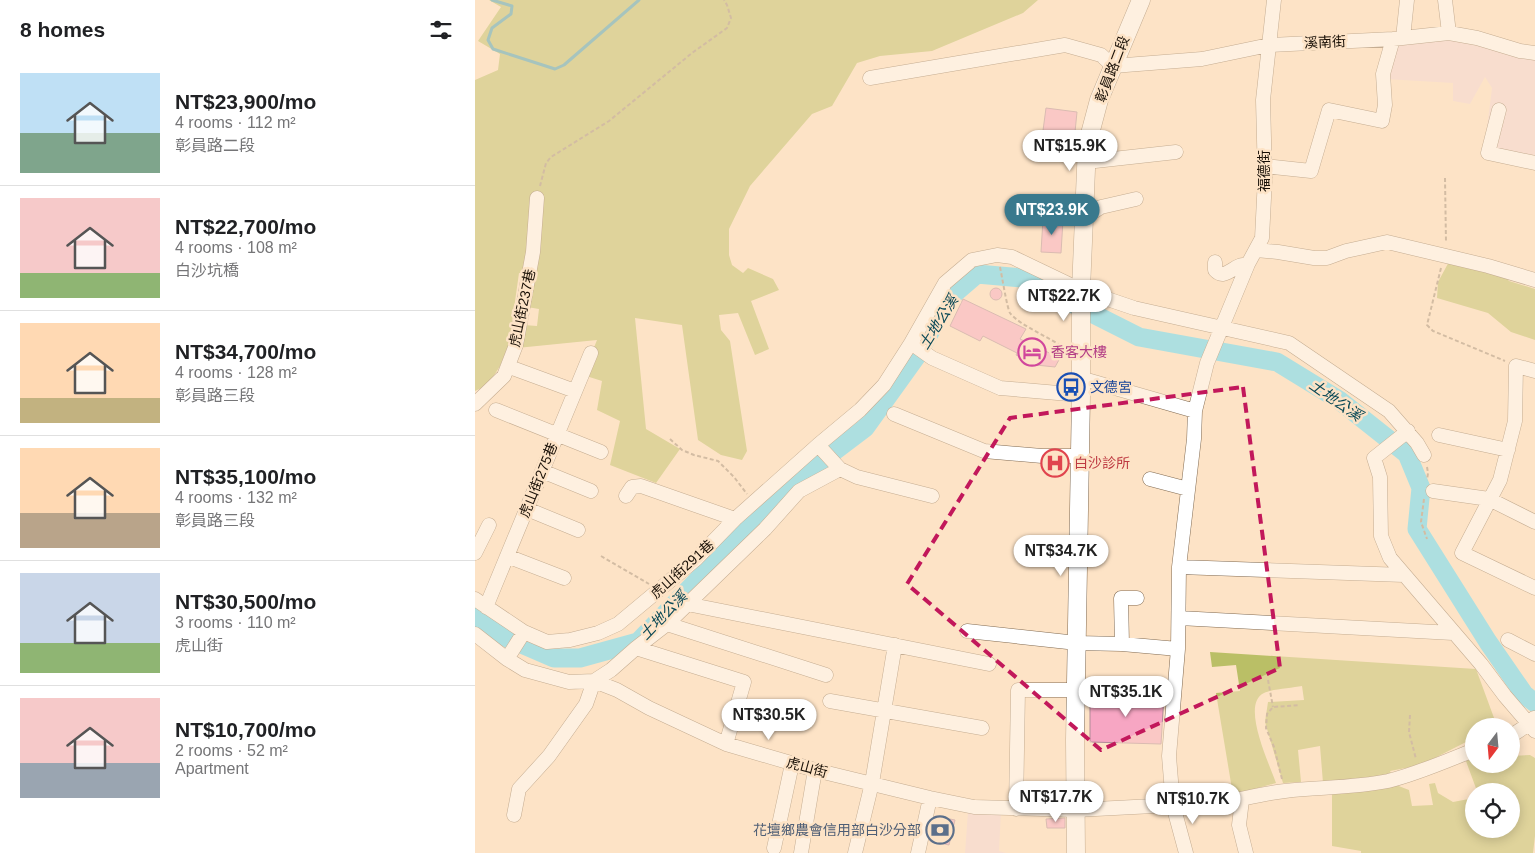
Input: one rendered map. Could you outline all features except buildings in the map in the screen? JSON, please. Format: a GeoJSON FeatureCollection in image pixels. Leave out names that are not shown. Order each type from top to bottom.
{"type":"FeatureCollection","features":[{"type":"Feature","properties":{"kind":"main road","name":"彰員路二段"},"geometry":{"type":"LineString","coordinates":[[1081,295],[1087,144],[1099,100],[1141,0]]}},
{"type":"Feature","properties":{"kind":"main road"},"geometry":{"type":"LineString","coordinates":[[1076,853],[1081,295]]}},
{"type":"Feature","properties":{"kind":"street","name":"福德街"},"geometry":{"type":"LineString","coordinates":[[1186,853],[1173,805],[1169,756],[1178,649],[1179,567],[1194,440],[1195,411],[1207,363],[1248,264],[1262,238],[1263,100],[1274,0]]}},
{"type":"Feature","properties":{"kind":"street"},"geometry":{"type":"LineString","coordinates":[[1264,166],[1311,171],[1329,110],[1382,121],[1385,105],[1383,74],[1398,38],[1407,0]]}},
{"type":"Feature","properties":{"kind":"street"},"geometry":{"type":"LineString","coordinates":[[1445,0],[1449,33]]}},
{"type":"Feature","properties":{"kind":"street","name":"溪南街"},"geometry":{"type":"LineString","coordinates":[[1113,66],[1203,59],[1269,45],[1398,38],[1449,33],[1535,53]]}},
{"type":"Feature","properties":{"kind":"street"},"geometry":{"type":"LineString","coordinates":[[870,78],[1065,45],[1101,55],[1113,66]]}},
{"type":"Feature","properties":{"kind":"street"},"geometry":{"type":"LineString","coordinates":[[1499,110],[1488,153],[1535,162]]}},
{"type":"Feature","properties":{"kind":"street"},"geometry":{"type":"LineString","coordinates":[[1087,162],[1176,152]]}},
{"type":"Feature","properties":{"kind":"street","name":"虎山街237巷"},"geometry":{"type":"LineString","coordinates":[[475,404],[504,376],[515,345],[533,252],[537,198]]}},
{"type":"Feature","properties":{"kind":"street"},"geometry":{"type":"LineString","coordinates":[[1083,218],[1101,207],[1136,199]]}},
{"type":"Feature","properties":{"kind":"street"},"geometry":{"type":"LineString","coordinates":[[1256,250],[1313,258],[1327,258],[1346,251],[1387,242],[1488,266],[1535,280]]}},
{"type":"Feature","properties":{"kind":"street"},"geometry":{"type":"LineString","coordinates":[[1195,411],[1080,369],[1000,388],[932,358],[913,345],[945,283],[972,260],[997,255],[1012,256],[1081,295],[1221,331],[1289,343],[1389,412],[1405,433],[1417,443],[1423,455]]}},
{"type":"Feature","properties":{"kind":"street"},"geometry":{"type":"LineString","coordinates":[[1215,262],[1215,270],[1225,274],[1239,266],[1248,264]]}},
{"type":"Feature","properties":{"kind":"street","name":"虎山街291巷"},"geometry":{"type":"LineString","coordinates":[[481,603],[523,632],[547,642],[570,640],[598,633],[617,624],[696,559],[735,519],[820,447],[860,410],[884,385],[913,345]]}},
{"type":"Feature","properties":{"kind":"street","name":"虎山街275巷"},"geometry":{"type":"LineString","coordinates":[[481,603],[507,556],[591,353]]}},
{"type":"Feature","properties":{"kind":"street"},"geometry":{"type":"LineString","coordinates":[[1535,371],[1516,366],[1515,422],[1500,480],[1462,553],[1535,588]]}},
{"type":"Feature","properties":{"kind":"street"},"geometry":{"type":"LineString","coordinates":[[515,369],[575,392]]}},
{"type":"Feature","properties":{"kind":"street"},"geometry":{"type":"LineString","coordinates":[[496,410],[601,452]]}},
{"type":"Feature","properties":{"kind":"street"},"geometry":{"type":"LineString","coordinates":[[894,414],[984,451],[1042,456],[1079,456]]}},
{"type":"Feature","properties":{"kind":"street"},"geometry":{"type":"LineString","coordinates":[[1405,433],[1374,458],[1380,477],[1381,536],[1390,558],[1481,664],[1505,696],[1533,724],[1520,731]]}},
{"type":"Feature","properties":{"kind":"street"},"geometry":{"type":"LineString","coordinates":[[1439,435],[1508,450]]}},
{"type":"Feature","properties":{"kind":"street"},"geometry":{"type":"LineString","coordinates":[[820,447],[838,466],[857,476],[931,496]]}},
{"type":"Feature","properties":{"kind":"street"},"geometry":{"type":"LineString","coordinates":[[515,815],[519,789],[549,756],[586,704],[594,681],[611,670],[667,624],[765,529],[799,491],[838,466]]}},
{"type":"Feature","properties":{"kind":"street"},"geometry":{"type":"LineString","coordinates":[[542,471],[591,491]]}},
{"type":"Feature","properties":{"kind":"street"},"geometry":{"type":"LineString","coordinates":[[1150,479],[1188,489]]}},
{"type":"Feature","properties":{"kind":"street"},"geometry":{"type":"LineString","coordinates":[[625,496],[632,487],[641,486],[735,519]]}},
{"type":"Feature","properties":{"kind":"street"},"geometry":{"type":"LineString","coordinates":[[1433,491],[1489,499],[1535,522]]}},
{"type":"Feature","properties":{"kind":"street"},"geometry":{"type":"LineString","coordinates":[[527,509],[578,530]]}},
{"type":"Feature","properties":{"kind":"street"},"geometry":{"type":"LineString","coordinates":[[475,553],[489,525]]}},
{"type":"Feature","properties":{"kind":"street"},"geometry":{"type":"LineString","coordinates":[[507,556],[563,578]]}},
{"type":"Feature","properties":{"kind":"street"},"geometry":{"type":"LineString","coordinates":[[1179,567],[1404,575]]}},
{"type":"Feature","properties":{"kind":"street"},"geometry":{"type":"LineString","coordinates":[[1122,644],[1121,598],[1137,598]]}},
{"type":"Feature","properties":{"kind":"street"},"geometry":{"type":"LineString","coordinates":[[687,604],[989,664]]}},
{"type":"Feature","properties":{"kind":"street"},"geometry":{"type":"LineString","coordinates":[[1179,618],[1453,633]]}},
{"type":"Feature","properties":{"kind":"street"},"geometry":{"type":"LineString","coordinates":[[667,624],[826,675]]}},
{"type":"Feature","properties":{"kind":"street"},"geometry":{"type":"LineString","coordinates":[[967,631],[1077,644],[1122,644],[1178,649]]}},
{"type":"Feature","properties":{"kind":"street"},"geometry":{"type":"LineString","coordinates":[[507,659],[523,632]]}},
{"type":"Feature","properties":{"kind":"street","name":"虎山街"},"geometry":{"type":"LineString","coordinates":[[475,634],[507,659],[525,670],[569,682],[594,681],[617,690],[649,708],[726,744],[815,770],[974,807],[1076,810],[1173,805],[1207,806],[1285,791],[1354,786],[1388,781],[1465,754]]}},
{"type":"Feature","properties":{"kind":"street"},"geometry":{"type":"LineString","coordinates":[[1508,640],[1535,654]]}},
{"type":"Feature","properties":{"kind":"street"},"geometry":{"type":"LineString","coordinates":[[855,853],[871,783],[895,645]]}},
{"type":"Feature","properties":{"kind":"street"},"geometry":{"type":"LineString","coordinates":[[636,648],[744,682],[726,744]]}},
{"type":"Feature","properties":{"kind":"street"},"geometry":{"type":"LineString","coordinates":[[1016,808],[1018,690],[1076,690]]}},
{"type":"Feature","properties":{"kind":"street"},"geometry":{"type":"LineString","coordinates":[[830,701],[982,728]]}},
{"type":"Feature","properties":{"kind":"street"},"geometry":{"type":"LineString","coordinates":[[774,848],[792,764]]}},
{"type":"Feature","properties":{"kind":"street"},"geometry":{"type":"LineString","coordinates":[[801,853],[815,770]]}},
{"type":"Feature","properties":{"kind":"street"},"geometry":{"type":"LineString","coordinates":[[918,853],[929,798]]}},
{"type":"Feature","properties":{"kind":"street"},"geometry":{"type":"LineString","coordinates":[[1243,800],[1239,825],[1246,853]]}},
{"type":"Feature","properties":{"kind":"path"},"geometry":{"type":"LineString","coordinates":[[537,198],[546,163],[551,157],[609,121],[692,53],[727,28],[731,18],[724,0]]}},
{"type":"Feature","properties":{"kind":"path"},"geometry":{"type":"LineString","coordinates":[[1445,178],[1447,242],[1427,325],[1433,331],[1516,366]]}},
{"type":"Feature","properties":{"kind":"path"},"geometry":{"type":"LineString","coordinates":[[999,262],[1009,312],[1020,321],[1059,343],[1080,369]]}},
{"type":"Feature","properties":{"kind":"path"},"geometry":{"type":"LineString","coordinates":[[670,440],[682,450],[718,461],[734,477],[753,503]]}},
{"type":"Feature","properties":{"kind":"path"},"geometry":{"type":"LineString","coordinates":[[601,556],[660,590]]}},
{"type":"Feature","properties":{"kind":"path"},"geometry":{"type":"LineString","coordinates":[[1268,680],[1273,707]]}},
{"type":"Feature","properties":{"kind":"path"},"geometry":{"type":"LineString","coordinates":[[1285,791],[1274,747],[1266,728],[1267,714],[1273,707],[1300,705]]}},
{"type":"Feature","properties":{"kind":"path"},"geometry":{"type":"LineString","coordinates":[[1410,715],[1409,732],[1420,771]]}},
{"type":"Feature","properties":{"kind":"highlighted area"},"geometry":{"type":"Polygon","coordinates":[[[1243,387],[1280,668],[1101,750],[907,584],[1010,418],[1243,387]]]}},
{"type":"Feature","properties":{"kind":"shaded area"},"geometry":{"type":"Polygon","coordinates":[[[1390,34],[1471,34],[1535,53],[1535,159],[1484,152],[1492,88],[1485,77],[1470,104],[1453,101],[1453,83],[1385,79],[1390,34]]]}},
{"type":"Feature","properties":{"kind":"shaded area"},"geometry":{"type":"Polygon","coordinates":[[[968,811],[1001,812],[999,851],[1006,853],[965,853],[968,811]]]}},
{"type":"Feature","properties":{"kind":"green space"},"geometry":{"type":"Polygon","coordinates":[[[489,0],[1038,0],[1023,13],[932,51],[880,56],[857,63],[832,106],[812,114],[750,186],[729,229],[729,255],[732,265],[743,273],[748,268],[773,279],[779,290],[751,301],[769,349],[755,355],[738,313],[719,315],[721,330],[730,341],[747,451],[742,460],[721,455],[698,440],[682,325],[635,318],[646,429],[680,449],[656,483],[610,465],[620,421],[597,410],[602,381],[583,375],[597,340],[517,348],[524,325],[537,326],[539,309],[527,307],[534,275],[519,273],[509,344],[500,366],[488,385],[475,391],[475,80],[498,70],[500,54],[478,41],[501,7],[489,0]]]}},
{"type":"Feature","properties":{"kind":"green space"},"geometry":{"type":"Polygon","coordinates":[[[1451,258],[1499,268],[1509,281],[1535,289],[1535,340],[1511,332],[1488,313],[1437,298],[1438,282],[1451,258]]]}},
{"type":"Feature","properties":{"kind":"green space"},"geometry":{"type":"Polygon","coordinates":[[[1210,652],[1476,669],[1494,718],[1465,718],[1465,743],[1421,765],[1390,771],[1396,785],[1409,790],[1412,806],[1433,805],[1429,784],[1435,783],[1438,793],[1453,802],[1465,800],[1465,838],[1520,838],[1520,783],[1474,783],[1470,773],[1520,773],[1520,756],[1530,755],[1535,758],[1535,836],[1533,853],[1361,853],[1361,851],[1332,846],[1332,783],[1323,783],[1320,746],[1298,750],[1301,782],[1283,783],[1265,722],[1268,702],[1304,700],[1302,686],[1264,693],[1257,699],[1255,709],[1256,722],[1263,750],[1276,783],[1233,795],[1216,693],[1240,691],[1236,665],[1212,667],[1210,652]]]}},
{"type":"Feature","properties":{"kind":"waterway"},"geometry":{"type":"LineString","coordinates":[[492,0],[512,6],[511,14],[492,28],[488,40],[493,49],[555,69],[564,65],[639,0]]}},
{"type":"Feature","properties":{"kind":"waterway","name":"土地公溪"},"geometry":{"type":"LineString","coordinates":[[475,615],[505,637],[554,658],[580,658],[638,642],[787,487],[865,428],[916,357],[949,298],[977,274],[1022,278],[1139,337],[1277,362],[1339,400],[1407,454],[1421,488],[1417,529],[1488,642],[1524,694],[1535,703]]}},
{"type":"Feature","properties":{"kind":"place","name":"香客大樓"},"geometry":{"type":"Point","coordinates":[1032,352]}},
{"type":"Feature","properties":{"kind":"place","name":"文德宮"},"geometry":{"type":"Point","coordinates":[1071,387]}},
{"type":"Feature","properties":{"kind":"place","name":"白沙診所"},"geometry":{"type":"Point","coordinates":[1055,463]}},
{"type":"Feature","properties":{"kind":"place","name":"花壇鄉農會信用部白沙分部"},"geometry":{"type":"Point","coordinates":[940,830]}}]}
